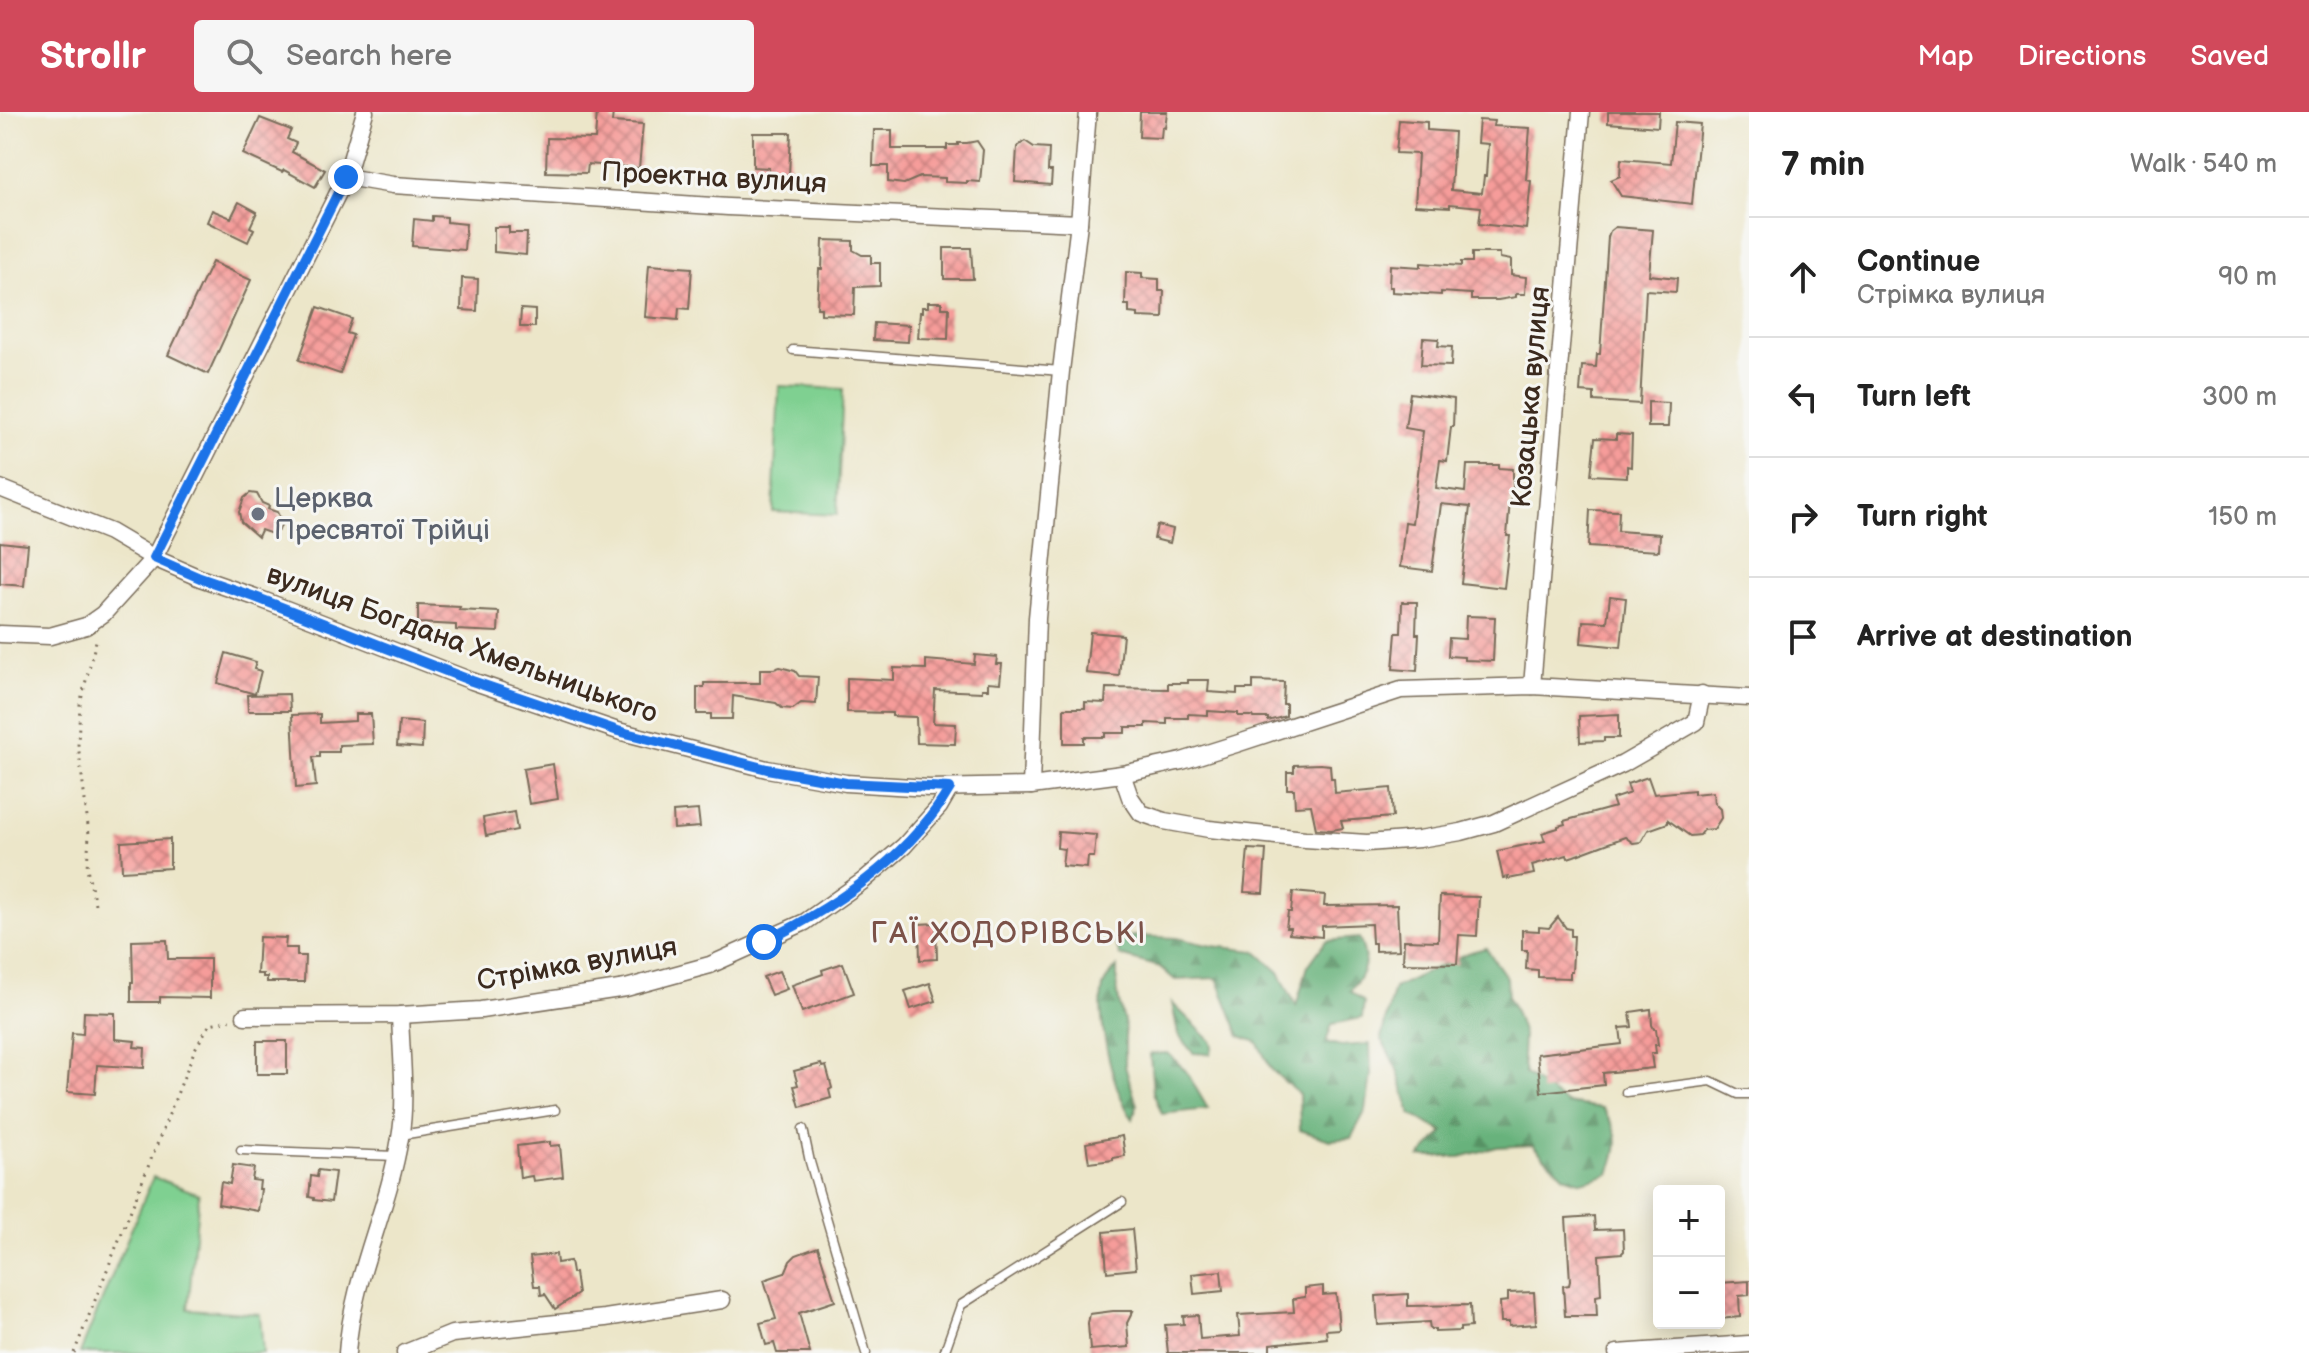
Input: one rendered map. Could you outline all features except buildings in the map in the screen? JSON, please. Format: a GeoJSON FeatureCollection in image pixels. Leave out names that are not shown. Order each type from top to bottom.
{"type":"FeatureCollection","features":[{"type":"Feature","properties":{"kind":"street"},"geometry":{"type":"LineString","coordinates":[[0,634],[50,636],[86,626],[103,614],[154,558],[346,177],[365,112]]}},
{"type":"Feature","properties":{"kind":"street"},"geometry":{"type":"LineString","coordinates":[[1031,786],[1037,618],[1088,112]]}},
{"type":"Feature","properties":{"kind":"street","name":"Козацька вулиця"},"geometry":{"type":"LineString","coordinates":[[1532,686],[1581,112]]}},
{"type":"Feature","properties":{"kind":"street","name":"Проектна вулиця"},"geometry":{"type":"LineString","coordinates":[[346,177],[393,185],[728,207],[1079,223]]}},
{"type":"Feature","properties":{"kind":"street","name":"вулиця Богдана Хмельницького"},"geometry":{"type":"LineString","coordinates":[[0,488],[110,532],[154,558],[200,578],[472,681],[618,731],[767,769],[846,783],[950,788],[1031,786],[1122,774],[1223,748],[1401,690],[1532,686],[1749,698]]}},
{"type":"Feature","properties":{"kind":"street"},"geometry":{"type":"LineString","coordinates":[[1122,774],[1130,797],[1141,813],[1164,821],[1305,839],[1367,843],[1419,839],[1494,823],[1623,764],[1696,722],[1702,694]]}},
{"type":"Feature","properties":{"kind":"street","name":"Стрімка вулиця"},"geometry":{"type":"LineString","coordinates":[[245,1016],[400,1015],[481,1010],[626,988],[710,965],[805,922],[863,881],[904,846],[939,807],[950,788]]}},
{"type":"Feature","properties":{"kind":"street"},"geometry":{"type":"LineString","coordinates":[[347,1353],[355,1295],[384,1205],[401,1135],[400,1015]]}},
{"type":"Feature","properties":{"kind":"street"},"geometry":{"type":"LineString","coordinates":[[405,1353],[452,1334],[605,1318],[722,1300]]}},
{"type":"Feature","properties":{"kind":"street"},"geometry":{"type":"LineString","coordinates":[[1617,1353],[1749,1344]]}},
{"type":"Feature","properties":{"kind":"lane"},"geometry":{"type":"LineString","coordinates":[[793,350],[1061,371]]}},
{"type":"Feature","properties":{"kind":"lane"},"geometry":{"type":"LineString","coordinates":[[1626,1092],[1711,1081],[1738,1094],[1749,1094]]}},
{"type":"Feature","properties":{"kind":"lane"},"geometry":{"type":"LineString","coordinates":[[401,1135],[555,1110]]}},
{"type":"Feature","properties":{"kind":"lane"},"geometry":{"type":"LineString","coordinates":[[803,1129],[866,1353]]}},
{"type":"Feature","properties":{"kind":"lane"},"geometry":{"type":"LineString","coordinates":[[241,1150],[396,1156]]}},
{"type":"Feature","properties":{"kind":"lane"},"geometry":{"type":"LineString","coordinates":[[944,1353],[961,1305],[1122,1202]]}},
{"type":"Feature","properties":{"kind":"path"},"geometry":{"type":"LineString","coordinates":[[95,904],[87,868],[89,834],[78,744],[80,704],[103,614]]}},
{"type":"Feature","properties":{"kind":"path"},"geometry":{"type":"LineString","coordinates":[[74,1353],[195,1049],[210,1024],[245,1016]]}},
{"type":"Feature","properties":{"kind":"green space"},"geometry":{"type":"Polygon","coordinates":[[[779,386],[843,389],[837,515],[773,512],[779,386]]]}},
{"type":"Feature","properties":{"kind":"green space"},"geometry":{"type":"Polygon","coordinates":[[[1134,936],[1176,938],[1255,951],[1279,972],[1296,1006],[1308,966],[1326,941],[1359,938],[1364,966],[1350,991],[1364,1002],[1362,1018],[1332,1024],[1326,1042],[1341,1046],[1370,1044],[1371,1075],[1366,1110],[1351,1138],[1330,1140],[1300,1130],[1299,1094],[1272,1070],[1257,1042],[1240,1036],[1217,978],[1175,980],[1160,967],[1120,956],[1114,939],[1134,936]]]}},
{"type":"Feature","properties":{"kind":"green space"},"geometry":{"type":"Polygon","coordinates":[[[1486,948],[1507,978],[1508,998],[1523,1035],[1525,1074],[1566,1103],[1602,1108],[1613,1125],[1617,1147],[1609,1174],[1582,1182],[1564,1176],[1532,1145],[1497,1147],[1460,1157],[1420,1157],[1443,1132],[1411,1114],[1397,1069],[1381,1038],[1394,988],[1467,953],[1486,948]]]}},
{"type":"Feature","properties":{"kind":"green space"},"geometry":{"type":"Polygon","coordinates":[[[1117,967],[1117,993],[1125,1026],[1125,1066],[1137,1105],[1133,1119],[1113,1075],[1102,1018],[1104,984],[1117,967]]]}},
{"type":"Feature","properties":{"kind":"green space"},"geometry":{"type":"Polygon","coordinates":[[[1172,1003],[1211,1041],[1210,1054],[1193,1053],[1178,1034],[1172,1003]]]}},
{"type":"Feature","properties":{"kind":"green space"},"geometry":{"type":"Polygon","coordinates":[[[1168,1053],[1186,1071],[1208,1109],[1162,1114],[1153,1092],[1150,1054],[1168,1053]]]}},
{"type":"Feature","properties":{"kind":"green space"},"geometry":{"type":"Polygon","coordinates":[[[153,1177],[199,1194],[188,1309],[260,1314],[263,1353],[80,1353],[153,1177]]]}},
{"type":"Feature","properties":{"kind":"place","name":"Церква Пресвятої Трійці"},"geometry":{"type":"Point","coordinates":[258,514]}},
{"type":"Feature","properties":{"kind":"district","name":"ГАЇ ХОДОРІВСЬКІ"},"geometry":{"type":"Point","coordinates":[1009,934]}},
{"type":"Feature","properties":{"kind":"route"},"geometry":{"type":"LineString","coordinates":[[346,177],[154,558],[472,681],[618,731],[767,769],[846,783],[950,788],[939,807],[904,846],[863,881],[805,922],[764,942]]}}]}
